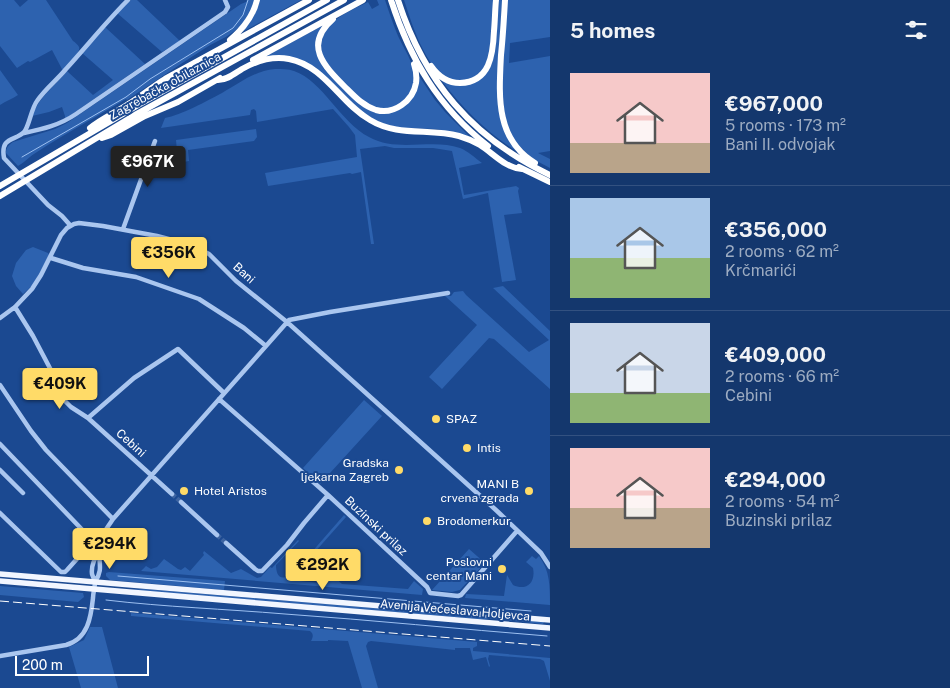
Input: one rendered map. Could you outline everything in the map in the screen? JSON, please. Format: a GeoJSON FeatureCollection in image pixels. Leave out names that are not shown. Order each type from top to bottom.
{"type":"FeatureCollection","features":[{"type":"Feature","properties":{"kind":"highway"},"geometry":{"type":"LineString","coordinates":[[210,53],[242,29],[251,17],[257,0]]}},
{"type":"Feature","properties":{"kind":"highway"},"geometry":{"type":"LineString","coordinates":[[82,136],[100,121],[134,101],[155,85],[308,0]]}},
{"type":"Feature","properties":{"kind":"highway","name":"Zagrebačka obilaznica"},"geometry":{"type":"LineString","coordinates":[[0,186],[82,136],[327,0]]}},
{"type":"Feature","properties":{"kind":"highway","name":"Zagrebačka obilaznica"},"geometry":{"type":"LineString","coordinates":[[0,196],[144,110],[344,0]]}},
{"type":"Feature","properties":{"kind":"highway"},"geometry":{"type":"LineString","coordinates":[[96,138],[110,135],[145,116],[178,102],[363,0]]}},
{"type":"Feature","properties":{"kind":"highway"},"geometry":{"type":"LineString","coordinates":[[391,0],[422,73],[436,94],[474,135],[493,150],[522,169],[550,182]]}},
{"type":"Feature","properties":{"kind":"highway"},"geometry":{"type":"LineString","coordinates":[[398,0],[398,13]]}},
{"type":"Feature","properties":{"kind":"highway"},"geometry":{"type":"LineString","coordinates":[[413,49],[425,56],[434,70],[445,79],[453,82],[474,79],[487,68],[492,56],[496,0]]}},
{"type":"Feature","properties":{"kind":"highway"},"geometry":{"type":"LineString","coordinates":[[505,0],[500,85],[502,117],[510,138],[519,150],[529,159],[550,170]]}},
{"type":"Feature","properties":{"kind":"highway"},"geometry":{"type":"LineString","coordinates":[[344,11],[328,23],[322,31],[319,43],[320,54],[327,69],[358,100],[367,106],[379,111],[388,110],[400,106],[410,97],[416,85],[413,49]]}},
{"type":"Feature","properties":{"kind":"highway"},"geometry":{"type":"LineString","coordinates":[[413,49],[423,60],[441,88],[470,121],[510,153],[550,175]]}},
{"type":"Feature","properties":{"kind":"highway"},"geometry":{"type":"LineString","coordinates":[[218,80],[225,79],[248,66],[266,60],[283,58],[297,61],[318,73],[356,111],[372,122],[395,130],[438,132],[459,136],[479,145],[512,167],[522,169]]}},
{"type":"Feature","properties":{"kind":"main road","name":"Avenija Većeslava Holjevca"},"geometry":{"type":"LineString","coordinates":[[0,574],[94,586],[550,628]]}},
{"type":"Feature","properties":{"kind":"main road","name":"Avenija Većeslava Holjevca"},"geometry":{"type":"LineString","coordinates":[[0,581],[94,586],[550,620]]}},
{"type":"Feature","properties":{"kind":"street"},"geometry":{"type":"LineString","coordinates":[[24,133],[39,98],[128,0]]}},
{"type":"Feature","properties":{"kind":"street"},"geometry":{"type":"LineString","coordinates":[[0,318],[15,307],[32,289],[51,258],[61,235],[70,226],[4,158],[2,148],[4,144],[24,133],[54,126],[76,114],[223,13],[228,7],[225,0]]}},
{"type":"Feature","properties":{"kind":"street"},"geometry":{"type":"LineString","coordinates":[[123,229],[155,141]]}},
{"type":"Feature","properties":{"kind":"street","name":"Bani"},"geometry":{"type":"LineString","coordinates":[[70,226],[79,223],[123,229],[180,242],[209,254],[236,281],[287,322],[541,552],[550,567]]}},
{"type":"Feature","properties":{"kind":"street"},"geometry":{"type":"LineString","coordinates":[[51,258],[82,268],[136,277],[196,298],[244,328],[266,346]]}},
{"type":"Feature","properties":{"kind":"street"},"geometry":{"type":"LineString","coordinates":[[0,656],[66,646],[78,640],[84,634],[92,608],[94,586],[93,563],[104,532],[151,475],[289,320],[448,293]]}},
{"type":"Feature","properties":{"kind":"street","name":"Cebini"},"geometry":{"type":"LineString","coordinates":[[15,307],[41,352],[64,400],[71,408],[88,418],[172,494]]}},
{"type":"Feature","properties":{"kind":"street"},"geometry":{"type":"LineString","coordinates":[[88,418],[134,378],[178,349],[224,393]]}},
{"type":"Feature","properties":{"kind":"street"},"geometry":{"type":"LineString","coordinates":[[0,385],[46,450],[114,519]]}},
{"type":"Feature","properties":{"kind":"street","name":"Buzinski prilaz"},"geometry":{"type":"LineString","coordinates":[[219,399],[328,495],[427,587],[432,594],[458,596],[461,594],[517,531]]}},
{"type":"Feature","properties":{"kind":"street"},"geometry":{"type":"LineString","coordinates":[[0,444],[93,541],[100,543]]}},
{"type":"Feature","properties":{"kind":"street"},"geometry":{"type":"LineString","coordinates":[[0,470],[23,493]]}},
{"type":"Feature","properties":{"kind":"street"},"geometry":{"type":"LineString","coordinates":[[226,544],[255,569],[262,571],[287,545],[328,495]]}},
{"type":"Feature","properties":{"kind":"street"},"geometry":{"type":"LineString","coordinates":[[181,502],[217,535]]}},
{"type":"Feature","properties":{"kind":"street"},"geometry":{"type":"LineString","coordinates":[[0,513],[59,571],[67,570],[93,541]]}},
{"type":"Feature","properties":{"kind":"shaded area"},"geometry":{"type":"Polygon","coordinates":[[[0,0],[14,0],[20,7],[28,0],[46,0],[79,47],[76,56],[63,71],[52,50],[17,68],[0,46],[0,0]]]}},
{"type":"Feature","properties":{"kind":"shaded area"},"geometry":{"type":"Polygon","coordinates":[[[131,0],[137,0],[180,41],[162,52],[117,13],[131,0]]]}},
{"type":"Feature","properties":{"kind":"shaded area"},"geometry":{"type":"Polygon","coordinates":[[[247,0],[254,0],[252,8],[237,29],[197,53],[127,100],[59,138],[18,166],[6,153],[7,148],[13,142],[55,129],[67,123],[247,0]]]}},
{"type":"Feature","properties":{"kind":"shaded area"},"geometry":{"type":"Polygon","coordinates":[[[260,0],[301,0],[242,32],[253,18],[260,0]]]}},
{"type":"Feature","properties":{"kind":"shaded area"},"geometry":{"type":"Polygon","coordinates":[[[377,0],[385,0],[414,73],[413,86],[406,98],[394,106],[380,109],[367,104],[344,84],[330,68],[321,52],[325,32],[335,20],[368,2],[372,9],[379,5],[377,0]]]}},
{"type":"Feature","properties":{"kind":"shaded area"},"geometry":{"type":"Polygon","coordinates":[[[404,0],[494,0],[491,50],[482,70],[472,78],[458,81],[446,77],[435,68],[419,41],[404,0]]]}},
{"type":"Feature","properties":{"kind":"shaded area"},"geometry":{"type":"Polygon","coordinates":[[[499,0],[502,0],[497,94],[513,147],[516,151],[476,119],[442,81],[459,85],[489,69],[494,55],[499,0]]]}},
{"type":"Feature","properties":{"kind":"shaded area"},"geometry":{"type":"Polygon","coordinates":[[[507,0],[550,0],[550,37],[510,43],[509,63],[550,56],[550,151],[538,153],[550,159],[550,168],[531,158],[514,140],[505,119],[502,87],[507,0]]]}},
{"type":"Feature","properties":{"kind":"shaded area"},"geometry":{"type":"Polygon","coordinates":[[[322,26],[318,56],[320,62],[324,69],[360,105],[371,111],[400,109],[419,76],[435,100],[470,137],[437,129],[397,128],[376,121],[358,109],[315,67],[264,57],[322,26]]]}},
{"type":"Feature","properties":{"kind":"shaded area"},"geometry":{"type":"Polygon","coordinates":[[[105,27],[145,64],[65,119],[62,107],[32,116],[43,97],[67,71],[93,95],[113,80],[82,53],[105,27]]]}},
{"type":"Feature","properties":{"kind":"shaded area"},"geometry":{"type":"Polygon","coordinates":[[[275,69],[292,70],[304,76],[323,92],[349,122],[369,137],[380,142],[403,145],[449,145],[469,153],[482,163],[459,168],[464,195],[516,186],[519,188],[522,213],[504,215],[516,280],[502,282],[488,193],[463,199],[452,151],[433,148],[394,148],[385,146],[360,149],[374,244],[371,244],[361,172],[268,186],[265,173],[357,157],[355,135],[333,109],[257,122],[254,109],[251,110],[250,115],[161,128],[165,118],[202,104],[254,75],[275,69]]]}},
{"type":"Feature","properties":{"kind":"shaded area"},"geometry":{"type":"Polygon","coordinates":[[[0,70],[18,95],[0,105],[0,70]]]}},
{"type":"Feature","properties":{"kind":"shaded area"},"geometry":{"type":"Polygon","coordinates":[[[256,129],[257,137],[254,141],[188,150],[189,161],[178,163],[176,140],[256,129]]]}},
{"type":"Feature","properties":{"kind":"shaded area"},"geometry":{"type":"Polygon","coordinates":[[[33,247],[49,255],[34,284],[23,294],[16,286],[12,276],[16,263],[26,250],[33,247]]]}},
{"type":"Feature","properties":{"kind":"shaded area"},"geometry":{"type":"Polygon","coordinates":[[[503,286],[550,331],[550,389],[494,339],[489,338],[442,389],[429,377],[477,325],[445,296],[451,296],[454,292],[463,291],[529,352],[549,340],[493,288],[503,286]]]}},
{"type":"Feature","properties":{"kind":"shaded area"},"geometry":{"type":"Polygon","coordinates":[[[364,400],[382,416],[320,484],[303,468],[364,400]]]}},
{"type":"Feature","properties":{"kind":"shaded area"},"geometry":{"type":"Polygon","coordinates":[[[344,515],[346,517],[290,580],[320,583],[332,575],[342,584],[408,589],[414,581],[423,589],[422,595],[141,571],[146,566],[151,569],[157,567],[164,559],[178,569],[181,570],[185,567],[190,571],[204,555],[204,551],[231,573],[241,569],[257,578],[261,577],[270,567],[272,568],[298,540],[276,565],[277,573],[280,577],[290,577],[344,515]]]}},
{"type":"Feature","properties":{"kind":"shaded area"},"geometry":{"type":"Polygon","coordinates":[[[469,549],[485,563],[460,590],[452,592],[432,590],[469,549]]]}},
{"type":"Feature","properties":{"kind":"shaded area"},"geometry":{"type":"Polygon","coordinates":[[[532,556],[536,559],[539,556],[545,567],[549,585],[550,605],[465,598],[466,594],[504,596],[507,575],[513,585],[518,587],[526,586],[531,582],[534,573],[533,568],[526,562],[532,556]]]}},
{"type":"Feature","properties":{"kind":"shaded area"},"geometry":{"type":"Polygon","coordinates":[[[106,573],[225,581],[224,590],[110,580],[106,576],[106,573]]]}},
{"type":"Feature","properties":{"kind":"shaded area"},"geometry":{"type":"Polygon","coordinates":[[[0,586],[83,593],[84,597],[78,602],[0,595],[0,586]]]}},
{"type":"Feature","properties":{"kind":"shaded area"},"geometry":{"type":"Polygon","coordinates":[[[144,589],[544,622],[543,624],[127,590],[144,589]]]}},
{"type":"Feature","properties":{"kind":"shaded area"},"geometry":{"type":"Polygon","coordinates":[[[131,613],[477,642],[477,646],[473,648],[473,651],[550,658],[550,681],[544,661],[540,659],[489,655],[489,667],[486,657],[473,660],[470,648],[455,648],[455,650],[371,641],[366,646],[378,688],[362,688],[348,641],[311,641],[313,636],[310,631],[131,616],[131,613]]]}},
{"type":"Feature","properties":{"kind":"shaded area"},"geometry":{"type":"Polygon","coordinates":[[[90,627],[102,627],[118,688],[81,688],[69,647],[84,640],[90,627]]]}},
{"type":"Feature","properties":{"kind":"waterway"},"geometry":{"type":"LineString","coordinates":[[22,157],[126,97],[150,79],[233,28],[243,15],[248,0]]}},
{"type":"Feature","properties":{"kind":"waterway"},"geometry":{"type":"LineString","coordinates":[[118,576],[531,611]]}},
{"type":"Feature","properties":{"kind":"waterway"},"geometry":{"type":"LineString","coordinates":[[106,600],[547,636]]}},
{"type":"Feature","properties":{"kind":"tunnel"},"geometry":{"type":"LineString","coordinates":[[172,494],[181,502]]}},
{"type":"Feature","properties":{"kind":"tunnel"},"geometry":{"type":"LineString","coordinates":[[217,535],[226,543]]}},
{"type":"Feature","properties":{"kind":"railway"},"geometry":{"type":"LineString","coordinates":[[0,601],[550,646]]}},
{"type":"Feature","properties":{"kind":"place","name":"SPAZ"},"geometry":{"type":"Point","coordinates":[436,419]}},
{"type":"Feature","properties":{"kind":"place","name":"Intis"},"geometry":{"type":"Point","coordinates":[467,448]}},
{"type":"Feature","properties":{"kind":"place","name":"Gradska ljekarna Zagreb"},"geometry":{"type":"Point","coordinates":[399,470]}},
{"type":"Feature","properties":{"kind":"place","name":"Hotel Aristos"},"geometry":{"type":"Point","coordinates":[184,491]}},
{"type":"Feature","properties":{"kind":"place","name":"MANI B crvena zgrada"},"geometry":{"type":"Point","coordinates":[529,491]}},
{"type":"Feature","properties":{"kind":"place","name":"Brodomerkur"},"geometry":{"type":"Point","coordinates":[427,521]}},
{"type":"Feature","properties":{"kind":"place","name":"Poslovni centar Mani"},"geometry":{"type":"Point","coordinates":[502,569]}}]}
